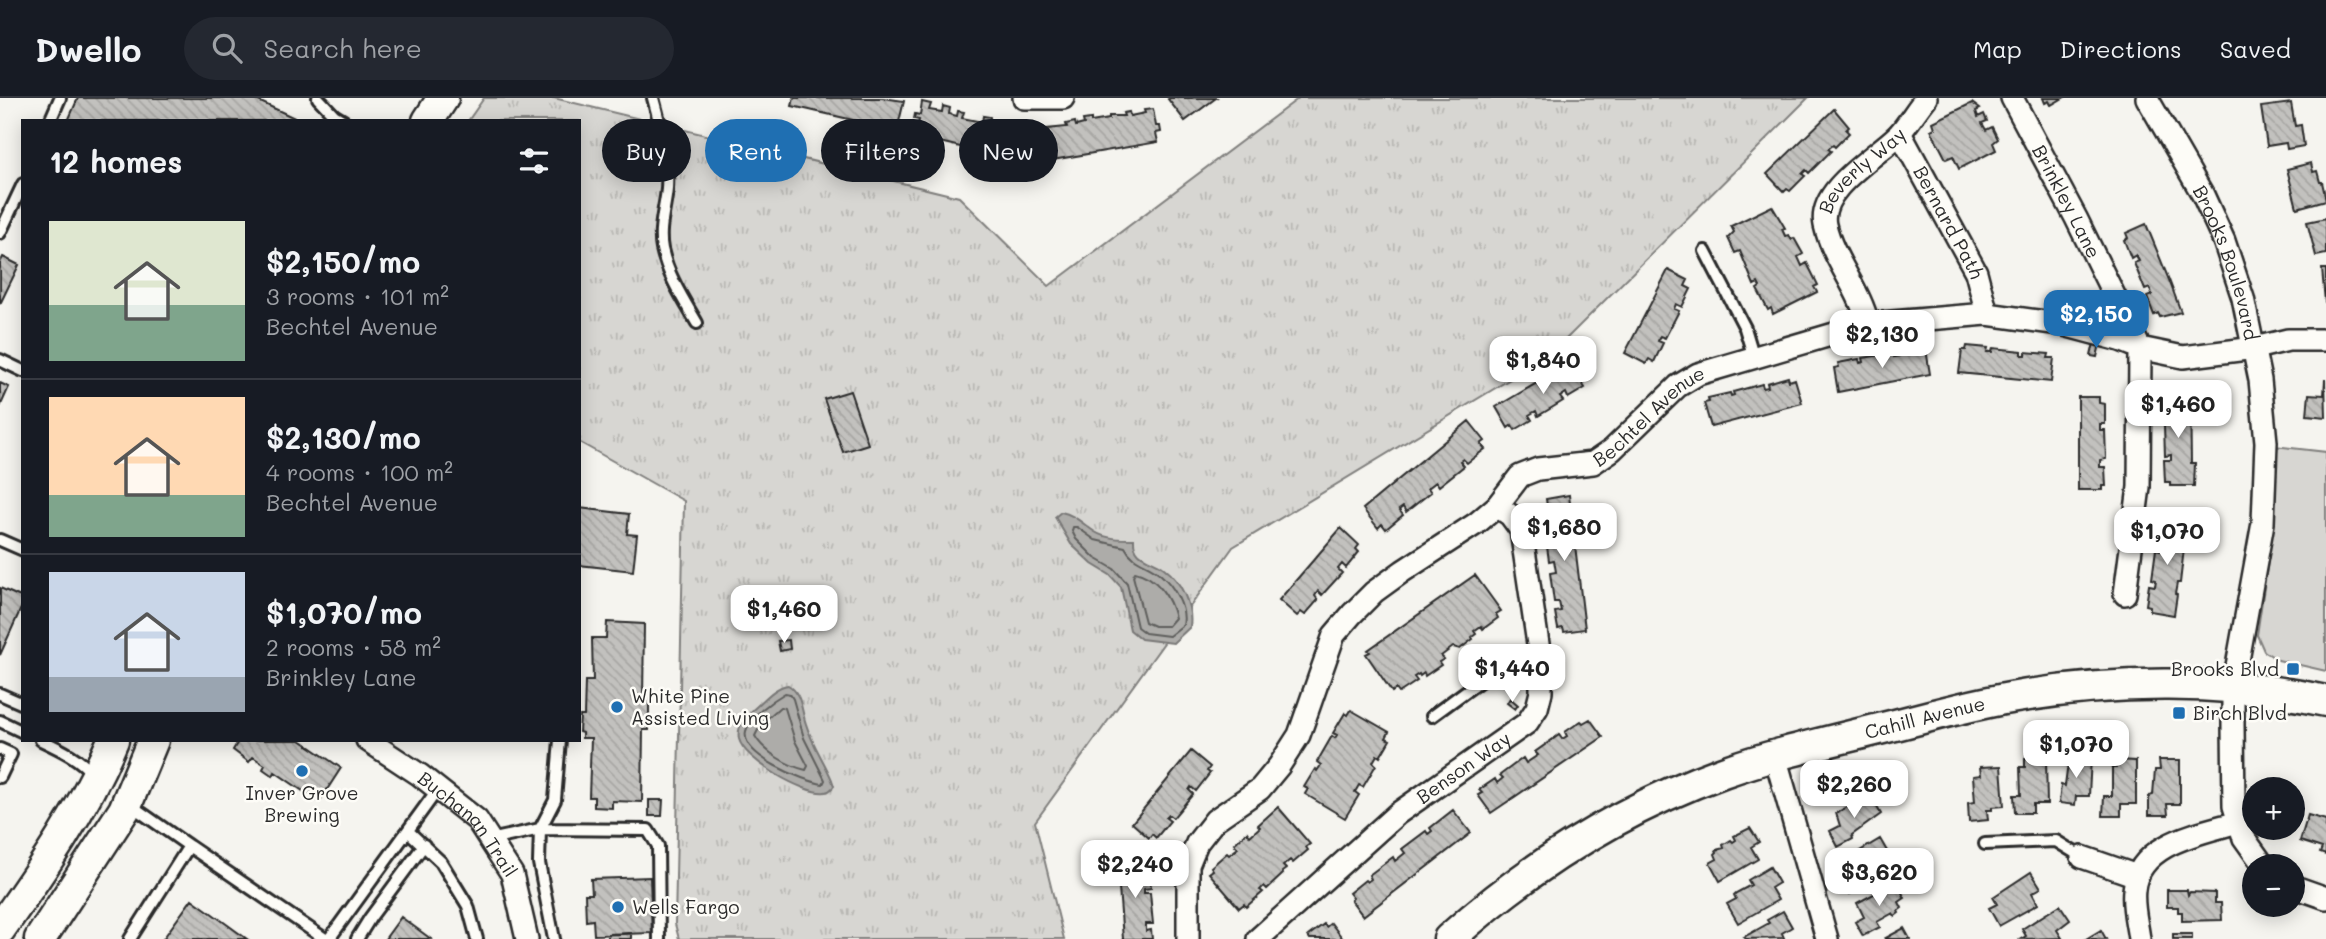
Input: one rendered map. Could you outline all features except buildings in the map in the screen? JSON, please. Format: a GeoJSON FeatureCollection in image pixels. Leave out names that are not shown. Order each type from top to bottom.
{"type":"FeatureCollection","features":[{"type":"Feature","properties":{"kind":"street"},"geometry":{"type":"LineString","coordinates":[[429,119],[443,98]]}},
{"type":"Feature","properties":{"kind":"street"},"geometry":{"type":"LineString","coordinates":[[1024,98],[1063,98]]}},
{"type":"Feature","properties":{"kind":"street","name":"Beverly Way"},"geometry":{"type":"LineString","coordinates":[[1868,324],[1862,304],[1830,240],[1824,224],[1824,210],[1835,190],[1900,133],[1926,98]]}},
{"type":"Feature","properties":{"kind":"street","name":"Brinkley Lane"},"geometry":{"type":"LineString","coordinates":[[2012,98],[2076,218],[2140,348],[2139,487],[2125,594]]}},
{"type":"Feature","properties":{"kind":"street","name":"Brooks Boulevard"},"geometry":{"type":"LineString","coordinates":[[2147,98],[2203,195],[2224,241],[2244,299],[2255,348],[2266,442],[2264,496],[2256,563],[2233,688],[2234,806],[2238,822]]}},
{"type":"Feature","properties":{"kind":"street","name":"Bernard Path"},"geometry":{"type":"LineString","coordinates":[[1900,133],[1976,272],[1987,314]]}},
{"type":"Feature","properties":{"kind":"street","name":"Bechtel Avenue"},"geometry":{"type":"LineString","coordinates":[[1188,939],[1188,866],[1197,843],[1215,820],[1260,789],[1279,766],[1299,735],[1334,635],[1374,592],[1428,553],[1477,523],[1497,506],[1520,476],[1538,469],[1593,463],[1612,450],[1678,386],[1698,374],[1868,324],[1987,314],[2060,324],[2140,348],[2183,357],[2255,348],[2288,340],[2326,340]]}},
{"type":"Feature","properties":{"kind":"street","name":"Benson Way"},"geometry":{"type":"LineString","coordinates":[[1258,939],[1396,814],[1527,723],[1537,708],[1541,692],[1541,667],[1521,530],[1510,515],[1497,506]]}},
{"type":"Feature","properties":{"kind":"street","name":"Cahill Avenue"},"geometry":{"type":"LineString","coordinates":[[1450,939],[1533,870],[1614,820],[1700,781],[1775,756],[1968,707],[2039,693],[2128,685],[2233,688],[2326,701]]}},
{"type":"Feature","properties":{"kind":"street"},"geometry":{"type":"LineString","coordinates":[[0,929],[63,839],[97,778],[112,742]]}},
{"type":"Feature","properties":{"kind":"street"},"geometry":{"type":"LineString","coordinates":[[40,939],[128,803],[151,742]]}},
{"type":"Feature","properties":{"kind":"street","name":"Buchanan Trail"},"geometry":{"type":"LineString","coordinates":[[389,746],[477,820],[512,874],[527,939]]}},
{"type":"Feature","properties":{"kind":"street"},"geometry":{"type":"LineString","coordinates":[[1775,756],[1827,939]]}},
{"type":"Feature","properties":{"kind":"street"},"geometry":{"type":"LineString","coordinates":[[2139,939],[2133,890],[2137,876],[2149,858],[2177,841],[2238,822],[2244,838],[2255,854]]}},
{"type":"Feature","properties":{"kind":"street"},"geometry":{"type":"LineString","coordinates":[[2082,857],[2137,876]]}},
{"type":"Feature","properties":{"kind":"street"},"geometry":{"type":"LineString","coordinates":[[2305,891],[2326,898]]}},
{"type":"Feature","properties":{"kind":"lane"},"geometry":{"type":"LineString","coordinates":[[51,119],[61,98]]}},
{"type":"Feature","properties":{"kind":"lane"},"geometry":{"type":"LineString","coordinates":[[318,98],[341,119]]}},
{"type":"Feature","properties":{"kind":"lane"},"geometry":{"type":"LineString","coordinates":[[653,98],[667,173],[662,248],[676,289],[697,323]]}},
{"type":"Feature","properties":{"kind":"lane"},"geometry":{"type":"LineString","coordinates":[[0,233],[20,200]]}},
{"type":"Feature","properties":{"kind":"lane"},"geometry":{"type":"LineString","coordinates":[[1705,251],[1745,328],[1755,358]]}},
{"type":"Feature","properties":{"kind":"lane"},"geometry":{"type":"LineString","coordinates":[[0,360],[21,370]]}},
{"type":"Feature","properties":{"kind":"lane"},"geometry":{"type":"LineString","coordinates":[[0,540],[21,549]]}},
{"type":"Feature","properties":{"kind":"lane"},"geometry":{"type":"LineString","coordinates":[[1433,716],[1494,673],[1541,667]]}},
{"type":"Feature","properties":{"kind":"lane"},"geometry":{"type":"LineString","coordinates":[[0,694],[21,703]]}},
{"type":"Feature","properties":{"kind":"lane"},"geometry":{"type":"LineString","coordinates":[[0,722],[21,731]]}},
{"type":"Feature","properties":{"kind":"lane"},"geometry":{"type":"LineString","coordinates":[[45,742],[69,753],[97,778]]}},
{"type":"Feature","properties":{"kind":"lane"},"geometry":{"type":"LineString","coordinates":[[554,939],[539,863],[540,829],[555,800],[560,742]]}},
{"type":"Feature","properties":{"kind":"lane"},"geometry":{"type":"LineString","coordinates":[[0,749],[11,754],[0,777]]}},
{"type":"Feature","properties":{"kind":"lane"},"geometry":{"type":"LineString","coordinates":[[128,803],[327,939],[438,789]]}},
{"type":"Feature","properties":{"kind":"lane"},"geometry":{"type":"LineString","coordinates":[[490,840],[540,829],[648,830],[658,846],[659,939]]}},
{"type":"Feature","properties":{"kind":"lane"},"geometry":{"type":"LineString","coordinates":[[408,831],[441,862],[468,906],[477,939]]}},
{"type":"Feature","properties":{"kind":"lane"},"geometry":{"type":"LineString","coordinates":[[1985,844],[2056,841],[2082,857]]}},
{"type":"Feature","properties":{"kind":"lane"},"geometry":{"type":"LineString","coordinates":[[358,939],[370,918],[424,845]]}},
{"type":"Feature","properties":{"kind":"lane"},"geometry":{"type":"LineString","coordinates":[[130,939],[189,846]]}},
{"type":"Feature","properties":{"kind":"green space"},"geometry":{"type":"Polygon","coordinates":[[[484,98],[554,98],[640,119],[602,119],[602,182],[691,182],[691,131],[705,135],[705,182],[807,182],[807,160],[821,163],[821,182],[898,182],[959,197],[1049,286],[1299,98],[1808,98],[1550,355],[1233,547],[1035,822],[1064,939],[679,939],[675,924],[684,501],[581,443],[581,119],[469,119],[484,98]]]}},
{"type":"Feature","properties":{"kind":"green space"},"geometry":{"type":"Polygon","coordinates":[[[2274,446],[2326,452],[2326,671],[2278,660],[2264,651],[2257,635],[2272,534],[2276,470],[2274,446]]]}},
{"type":"Feature","properties":{"kind":"water"},"geometry":{"type":"Polygon","coordinates":[[[1061,512],[1075,517],[1104,536],[1134,539],[1136,551],[1164,568],[1180,587],[1190,611],[1190,627],[1173,643],[1141,639],[1130,630],[1121,587],[1071,544],[1055,517],[1061,512]]]}},
{"type":"Feature","properties":{"kind":"water"},"geometry":{"type":"Polygon","coordinates":[[[788,685],[799,697],[809,731],[832,780],[834,786],[828,791],[804,788],[776,775],[752,757],[739,739],[739,729],[747,716],[771,693],[788,685]]]}},
{"type":"Feature","properties":{"kind":"place","name":"Brooks Blvd"},"geometry":{"type":"Point","coordinates":[2293,669]}},
{"type":"Feature","properties":{"kind":"place","name":"White Pine Assisted Living"},"geometry":{"type":"Point","coordinates":[617,707]}},
{"type":"Feature","properties":{"kind":"place","name":"Birch Blvd"},"geometry":{"type":"Point","coordinates":[2179,713]}},
{"type":"Feature","properties":{"kind":"place","name":"Inver Grove Brewing"},"geometry":{"type":"Point","coordinates":[302,771]}},
{"type":"Feature","properties":{"kind":"place","name":"Wells Fargo"},"geometry":{"type":"Point","coordinates":[618,907]}}]}
